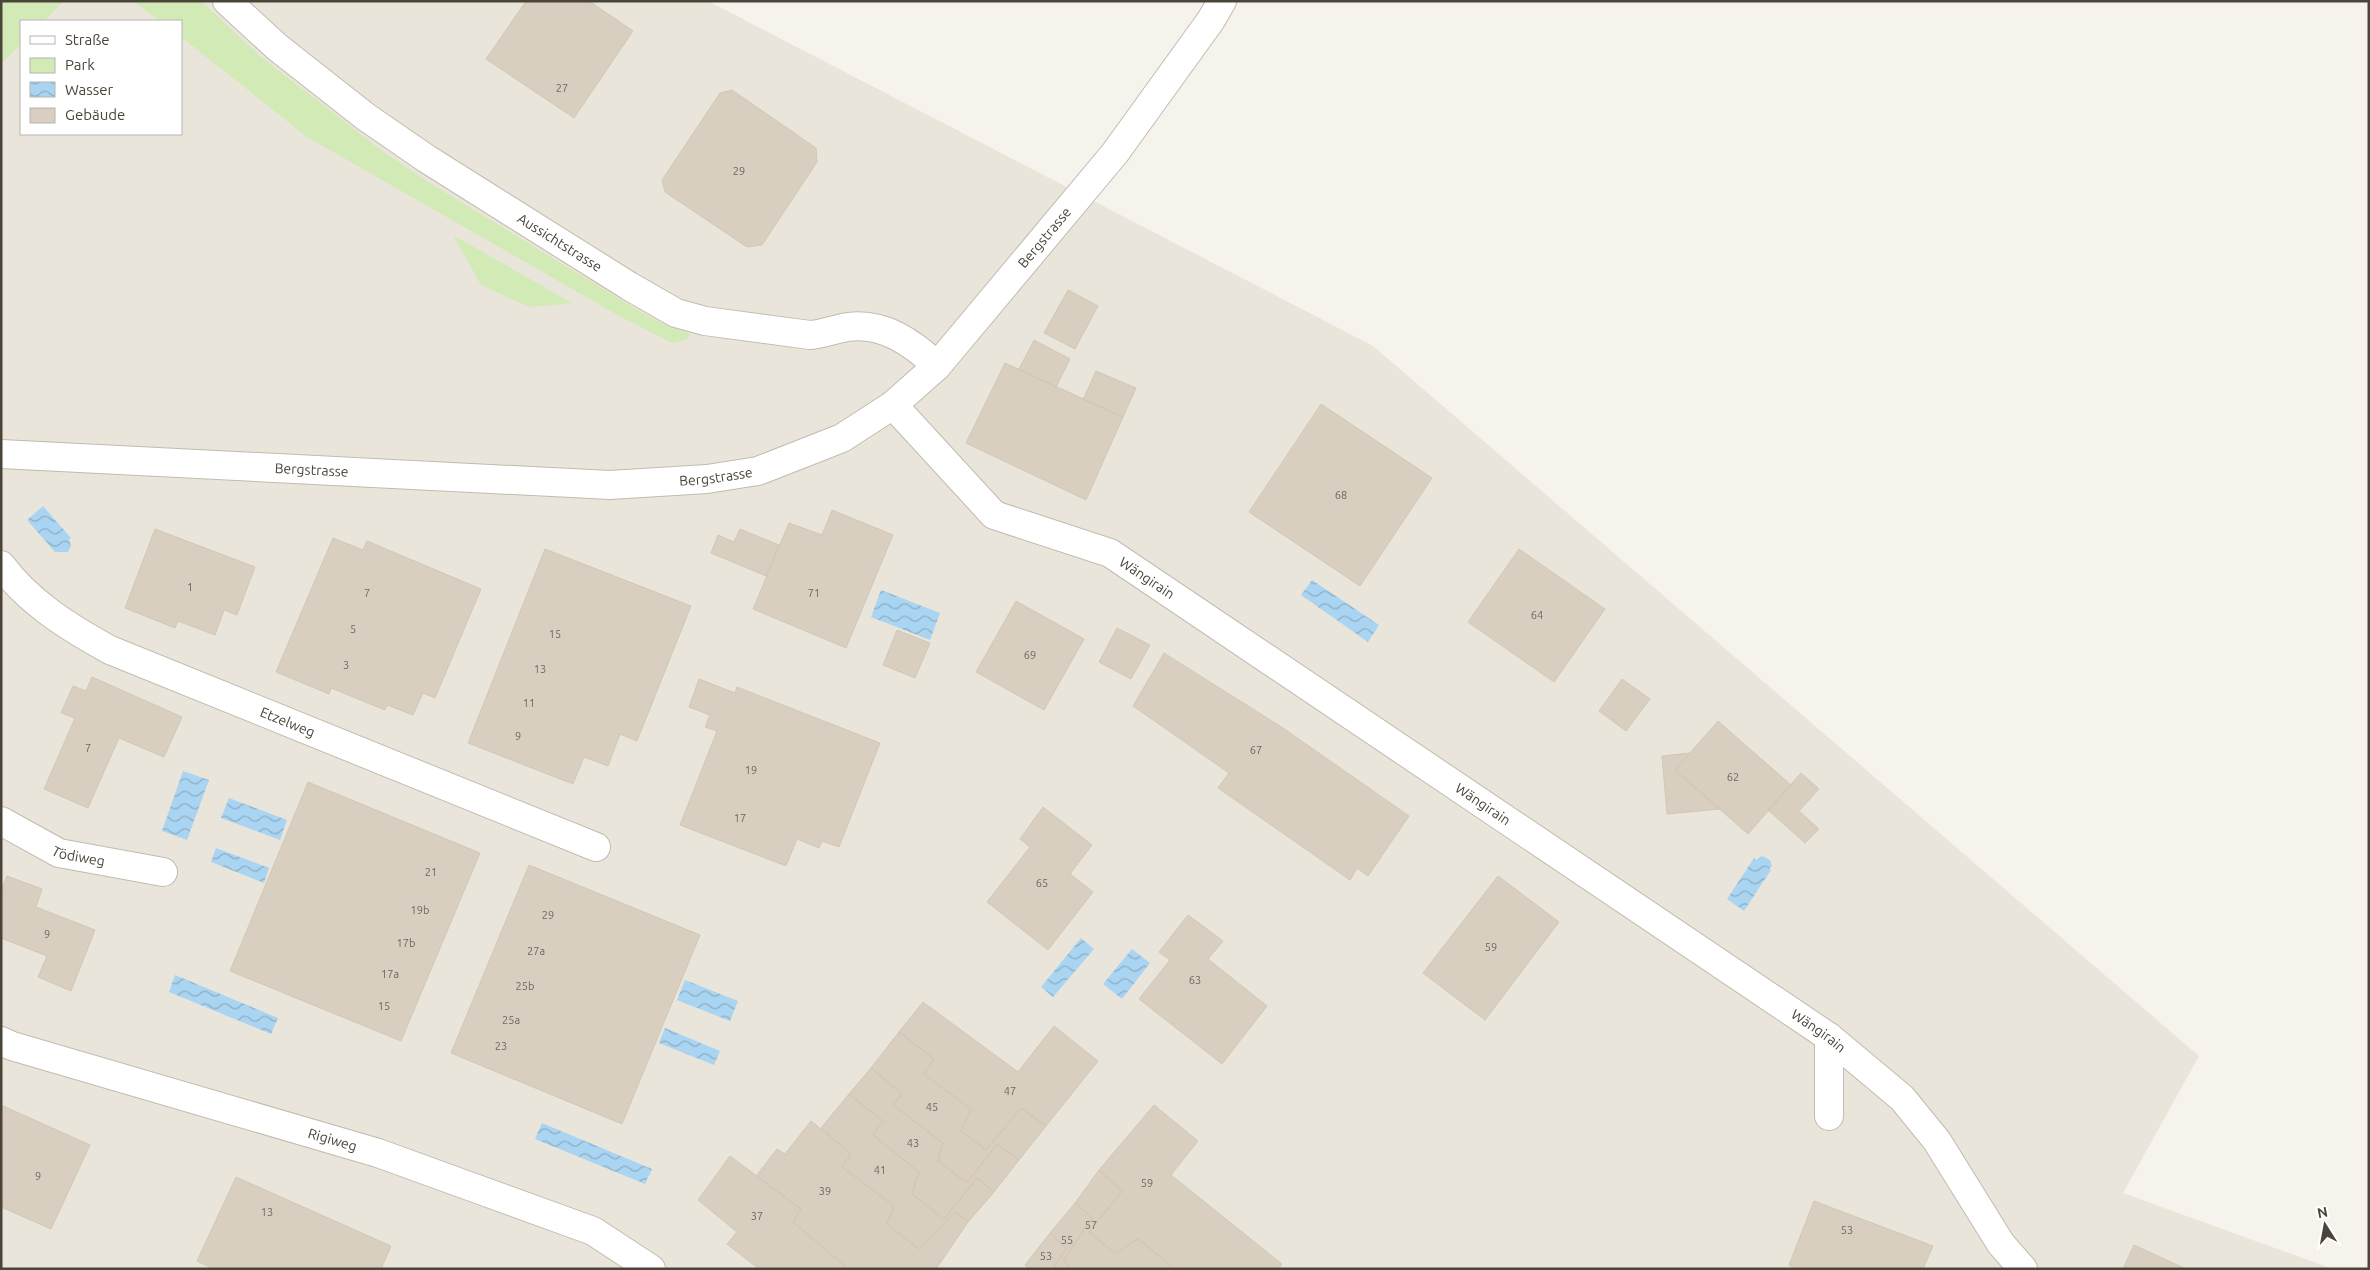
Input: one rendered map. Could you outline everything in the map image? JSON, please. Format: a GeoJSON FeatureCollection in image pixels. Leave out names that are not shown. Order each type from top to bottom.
{"type":"FeatureCollection","features":[{"type":"Feature","properties":{"kind":"street","name":"Aussichtstrasse"},"geometry":{"type":"LineString","coordinates":[[226,1],[277,47],[366,117],[629,286],[676,313],[704,321],[810,335],[827,334],[847,327],[866,327],[887,332],[905,340],[920,349],[937,366]]}},
{"type":"Feature","properties":{"kind":"street","name":"Bergstrasse"},"geometry":{"type":"LineString","coordinates":[[1,454],[610,485],[707,480],[758,471],[842,438],[893,405],[937,366],[1115,153],[1211,20],[1222,1]]}},
{"type":"Feature","properties":{"kind":"street","name":"Wängirain"},"geometry":{"type":"LineString","coordinates":[[893,405],[994,516],[1110,553],[1830,1037],[1908,1105],[1937,1140],[2001,1244],[2023,1269]]}},
{"type":"Feature","properties":{"kind":"street","name":"Etzelweg"},"geometry":{"type":"LineString","coordinates":[[1,565],[44,609],[79,633],[110,650],[596,847]]}},
{"type":"Feature","properties":{"kind":"street","name":"Tödiweg"},"geometry":{"type":"LineString","coordinates":[[1,820],[59,853],[163,872]]}},
{"type":"Feature","properties":{"kind":"street"},"geometry":{"type":"LineString","coordinates":[[1830,1037],[1830,1116]]}},
{"type":"Feature","properties":{"kind":"street","name":"Rigiweg"},"geometry":{"type":"LineString","coordinates":[[1,1041],[12,1046],[378,1153],[594,1231],[651,1269]]}},
{"type":"Feature","properties":{"kind":"shaded area"},"geometry":{"type":"Polygon","coordinates":[[[1,1],[708,1],[1373,346],[2199,1056],[2123,1193],[2333,1269],[1,1269],[1,1]]]}},
{"type":"Feature","properties":{"kind":"green space"},"geometry":{"type":"Polygon","coordinates":[[[1,1],[64,1],[45,20],[20,20],[20,45],[1,64],[1,1]]]}},
{"type":"Feature","properties":{"kind":"green space"},"geometry":{"type":"Polygon","coordinates":[[[133,1],[201,1],[260,56],[382,151],[428,182],[636,309],[661,323],[690,334],[686,340],[672,343],[621,317],[307,137],[182,38],[182,20],[159,20],[133,1]]]}},
{"type":"Feature","properties":{"kind":"green space"},"geometry":{"type":"Polygon","coordinates":[[[453,235],[572,303],[529,307],[481,285],[453,235]]]}},
{"type":"Feature","properties":{"kind":"water"},"geometry":{"type":"Polygon","coordinates":[[[43,506],[71,538],[69,539],[71,546],[68,552],[55,552],[27,520],[43,506]]]}},
{"type":"Feature","properties":{"kind":"water"},"geometry":{"type":"Polygon","coordinates":[[[1312,580],[1379,625],[1368,642],[1301,595],[1312,580]]]}},
{"type":"Feature","properties":{"kind":"water"},"geometry":{"type":"Polygon","coordinates":[[[881,590],[940,613],[930,640],[871,617],[881,590]]]}},
{"type":"Feature","properties":{"kind":"water"},"geometry":{"type":"Polygon","coordinates":[[[183,771],[209,780],[187,840],[162,831],[183,771]]]}},
{"type":"Feature","properties":{"kind":"water"},"geometry":{"type":"Polygon","coordinates":[[[229,798],[287,820],[280,840],[221,818],[229,798]]]}},
{"type":"Feature","properties":{"kind":"water"},"geometry":{"type":"Polygon","coordinates":[[[216,848],[269,868],[264,883],[211,862],[216,848]]]}},
{"type":"Feature","properties":{"kind":"water"},"geometry":{"type":"Polygon","coordinates":[[[1762,856],[1770,860],[1772,866],[1769,869],[1771,870],[1744,911],[1727,899],[1754,858],[1756,860],[1762,856]]]}},
{"type":"Feature","properties":{"kind":"water"},"geometry":{"type":"Polygon","coordinates":[[[1081,938],[1094,949],[1053,997],[1041,987],[1081,938]]]}},
{"type":"Feature","properties":{"kind":"water"},"geometry":{"type":"Polygon","coordinates":[[[1132,949],[1150,963],[1122,999],[1103,984],[1132,949]]]}},
{"type":"Feature","properties":{"kind":"water"},"geometry":{"type":"Polygon","coordinates":[[[175,975],[278,1018],[271,1034],[169,992],[175,975]]]}},
{"type":"Feature","properties":{"kind":"water"},"geometry":{"type":"Polygon","coordinates":[[[685,980],[738,1001],[730,1021],[677,1000],[685,980]]]}},
{"type":"Feature","properties":{"kind":"water"},"geometry":{"type":"Polygon","coordinates":[[[665,1028],[720,1051],[714,1065],[659,1043],[665,1028]]]}},
{"type":"Feature","properties":{"kind":"water"},"geometry":{"type":"Polygon","coordinates":[[[542,1123],[652,1169],[645,1184],[535,1139],[542,1123]]]}},
{"type":"Feature","properties":{"kind":"building"},"geometry":{"type":"Polygon","coordinates":[[[526,1],[589,1],[633,31],[574,118],[486,59],[526,1]]]}},
{"type":"Feature","properties":{"kind":"building"},"geometry":{"type":"Polygon","coordinates":[[[732,90],[816,148],[817,162],[762,245],[747,247],[665,192],[662,180],[720,93],[732,90]]]}},
{"type":"Feature","properties":{"kind":"building"},"geometry":{"type":"Polygon","coordinates":[[[1068,290],[1098,306],[1075,349],[1044,333],[1068,290]]]}},
{"type":"Feature","properties":{"kind":"building"},"geometry":{"type":"Polygon","coordinates":[[[1034,340],[1070,359],[1056,387],[1019,369],[1034,340]]]}},
{"type":"Feature","properties":{"kind":"building"},"geometry":{"type":"Polygon","coordinates":[[[1005,363],[1123,417],[1086,500],[966,443],[1005,363]]]}},
{"type":"Feature","properties":{"kind":"building"},"geometry":{"type":"Polygon","coordinates":[[[1096,371],[1136,388],[1123,417],[1083,400],[1096,371]]]}},
{"type":"Feature","properties":{"kind":"building"},"geometry":{"type":"Polygon","coordinates":[[[1321,404],[1432,478],[1360,586],[1249,512],[1321,404]]]}},
{"type":"Feature","properties":{"kind":"building"},"geometry":{"type":"Polygon","coordinates":[[[832,510],[893,535],[846,648],[753,609],[789,523],[822,535],[832,510]]]}},
{"type":"Feature","properties":{"kind":"building"},"geometry":{"type":"Polygon","coordinates":[[[155,529],[255,567],[237,615],[224,610],[215,635],[178,621],[175,628],[125,608],[155,529]]]}},
{"type":"Feature","properties":{"kind":"building"},"geometry":{"type":"Polygon","coordinates":[[[740,529],[779,545],[766,576],[711,553],[718,535],[734,542],[740,529]]]}},
{"type":"Feature","properties":{"kind":"building"},"geometry":{"type":"Polygon","coordinates":[[[333,538],[363,550],[367,541],[481,589],[435,698],[423,693],[413,715],[387,705],[385,710],[331,688],[329,694],[276,672],[333,538]]]}},
{"type":"Feature","properties":{"kind":"building"},"geometry":{"type":"Polygon","coordinates":[[[545,549],[691,606],[637,741],[620,734],[608,766],[584,757],[573,784],[468,743],[545,549]]]}},
{"type":"Feature","properties":{"kind":"building"},"geometry":{"type":"Polygon","coordinates":[[[1519,549],[1605,609],[1554,682],[1468,622],[1519,549]]]}},
{"type":"Feature","properties":{"kind":"building"},"geometry":{"type":"Polygon","coordinates":[[[1016,601],[1084,639],[1044,710],[976,672],[1016,601]]]}},
{"type":"Feature","properties":{"kind":"building"},"geometry":{"type":"Polygon","coordinates":[[[1117,628],[1150,645],[1131,679],[1099,662],[1117,628]]]}},
{"type":"Feature","properties":{"kind":"building"},"geometry":{"type":"Polygon","coordinates":[[[897,630],[930,643],[915,678],[883,665],[897,630]]]}},
{"type":"Feature","properties":{"kind":"building"},"geometry":{"type":"Polygon","coordinates":[[[1164,653],[1283,728],[1409,816],[1368,876],[1357,868],[1350,880],[1218,788],[1229,773],[1133,706],[1164,653]]]}},
{"type":"Feature","properties":{"kind":"building"},"geometry":{"type":"Polygon","coordinates":[[[92,677],[182,717],[164,757],[119,738],[88,808],[44,789],[75,718],[61,713],[73,686],[86,691],[92,677]]]}},
{"type":"Feature","properties":{"kind":"building"},"geometry":{"type":"Polygon","coordinates":[[[699,679],[735,693],[737,687],[880,743],[839,847],[822,841],[819,848],[797,839],[786,866],[680,825],[717,731],[705,727],[710,715],[689,707],[699,679]]]}},
{"type":"Feature","properties":{"kind":"building"},"geometry":{"type":"Polygon","coordinates":[[[1622,679],[1650,699],[1626,731],[1599,711],[1622,679]]]}},
{"type":"Feature","properties":{"kind":"building"},"geometry":{"type":"Polygon","coordinates":[[[1718,721],[1791,785],[1748,834],[1675,770],[1718,721]]]}},
{"type":"Feature","properties":{"kind":"building"},"geometry":{"type":"Polygon","coordinates":[[[1690,753],[1675,770],[1720,809],[1667,814],[1662,756],[1690,753]]]}},
{"type":"Feature","properties":{"kind":"building"},"geometry":{"type":"Polygon","coordinates":[[[1801,773],[1819,789],[1799,811],[1819,829],[1805,843],[1768,810],[1801,773]]]}},
{"type":"Feature","properties":{"kind":"building"},"geometry":{"type":"Polygon","coordinates":[[[308,782],[480,853],[401,1041],[230,971],[308,782]]]}},
{"type":"Feature","properties":{"kind":"building"},"geometry":{"type":"Polygon","coordinates":[[[1043,807],[1092,845],[1070,874],[1093,892],[1048,950],[987,902],[1030,847],[1020,839],[1043,807]]]}},
{"type":"Feature","properties":{"kind":"building"},"geometry":{"type":"Polygon","coordinates":[[[529,865],[700,935],[622,1124],[451,1053],[529,865]]]}},
{"type":"Feature","properties":{"kind":"building"},"geometry":{"type":"Polygon","coordinates":[[[7,876],[42,889],[36,907],[95,930],[71,991],[38,977],[47,956],[1,938],[1,891],[7,876]]]}},
{"type":"Feature","properties":{"kind":"building"},"geometry":{"type":"Polygon","coordinates":[[[1498,876],[1559,922],[1485,1020],[1423,973],[1498,876]]]}},
{"type":"Feature","properties":{"kind":"building"},"geometry":{"type":"Polygon","coordinates":[[[1188,915],[1223,941],[1208,959],[1267,1006],[1222,1064],[1139,999],[1170,960],[1159,952],[1188,915]]]}},
{"type":"Feature","properties":{"kind":"building"},"geometry":{"type":"Polygon","coordinates":[[[923,1002],[1018,1072],[1054,1026],[1098,1061],[1046,1126],[1021,1108],[986,1150],[961,1131],[971,1109],[924,1074],[934,1059],[899,1032],[923,1002]]]}},
{"type":"Feature","properties":{"kind":"building"},"geometry":{"type":"Polygon","coordinates":[[[899,1032],[934,1059],[924,1074],[971,1109],[961,1131],[986,1150],[1021,1108],[1046,1126],[1019,1160],[997,1144],[967,1183],[938,1161],[943,1143],[893,1105],[902,1094],[871,1068],[899,1032]]]}},
{"type":"Feature","properties":{"kind":"building"},"geometry":{"type":"Polygon","coordinates":[[[871,1068],[902,1094],[893,1105],[943,1143],[938,1161],[967,1183],[997,1144],[1019,1160],[994,1192],[977,1178],[944,1219],[912,1194],[919,1172],[873,1135],[883,1121],[849,1094],[871,1068]]]}},
{"type":"Feature","properties":{"kind":"building"},"geometry":{"type":"Polygon","coordinates":[[[849,1094],[883,1121],[873,1135],[919,1172],[912,1194],[944,1219],[977,1178],[994,1192],[968,1222],[955,1212],[919,1249],[887,1224],[894,1206],[842,1167],[851,1154],[821,1128],[849,1094]]]}},
{"type":"Feature","properties":{"kind":"building"},"geometry":{"type":"Polygon","coordinates":[[[1,1105],[90,1145],[51,1229],[1,1207],[1,1105]]]}},
{"type":"Feature","properties":{"kind":"building"},"geometry":{"type":"Polygon","coordinates":[[[1154,1105],[1198,1141],[1171,1175],[1282,1264],[1278,1269],[1175,1269],[1138,1239],[1115,1253],[1089,1232],[1122,1191],[1099,1170],[1154,1105]]]}},
{"type":"Feature","properties":{"kind":"building"},"geometry":{"type":"Polygon","coordinates":[[[811,1121],[851,1154],[842,1167],[894,1206],[887,1224],[919,1249],[955,1212],[968,1222],[936,1269],[843,1269],[844,1265],[793,1222],[801,1209],[756,1176],[777,1149],[785,1154],[811,1121]]]}},
{"type":"Feature","properties":{"kind":"building"},"geometry":{"type":"Polygon","coordinates":[[[730,1156],[801,1209],[793,1222],[844,1265],[843,1269],[759,1269],[727,1244],[737,1232],[698,1200],[730,1156]]]}},
{"type":"Feature","properties":{"kind":"building"},"geometry":{"type":"Polygon","coordinates":[[[1099,1170],[1122,1191],[1089,1232],[1115,1253],[1138,1239],[1175,1269],[1072,1269],[1063,1261],[1092,1218],[1075,1203],[1099,1170]]]}},
{"type":"Feature","properties":{"kind":"building"},"geometry":{"type":"Polygon","coordinates":[[[236,1177],[391,1246],[381,1269],[214,1269],[197,1261],[236,1177]]]}},
{"type":"Feature","properties":{"kind":"building"},"geometry":{"type":"Polygon","coordinates":[[[1814,1201],[1933,1246],[1923,1269],[1796,1269],[1789,1265],[1814,1201]]]}},
{"type":"Feature","properties":{"kind":"building"},"geometry":{"type":"Polygon","coordinates":[[[1075,1203],[1092,1218],[1063,1261],[1072,1269],[1053,1269],[1066,1248],[1050,1233],[1075,1203]]]}},
{"type":"Feature","properties":{"kind":"building"},"geometry":{"type":"Polygon","coordinates":[[[1050,1233],[1066,1248],[1053,1269],[1029,1269],[1025,1265],[1050,1233]]]}},
{"type":"Feature","properties":{"kind":"building"},"geometry":{"type":"Polygon","coordinates":[[[2134,1245],[2186,1269],[2123,1269],[2134,1245]]]}}]}
